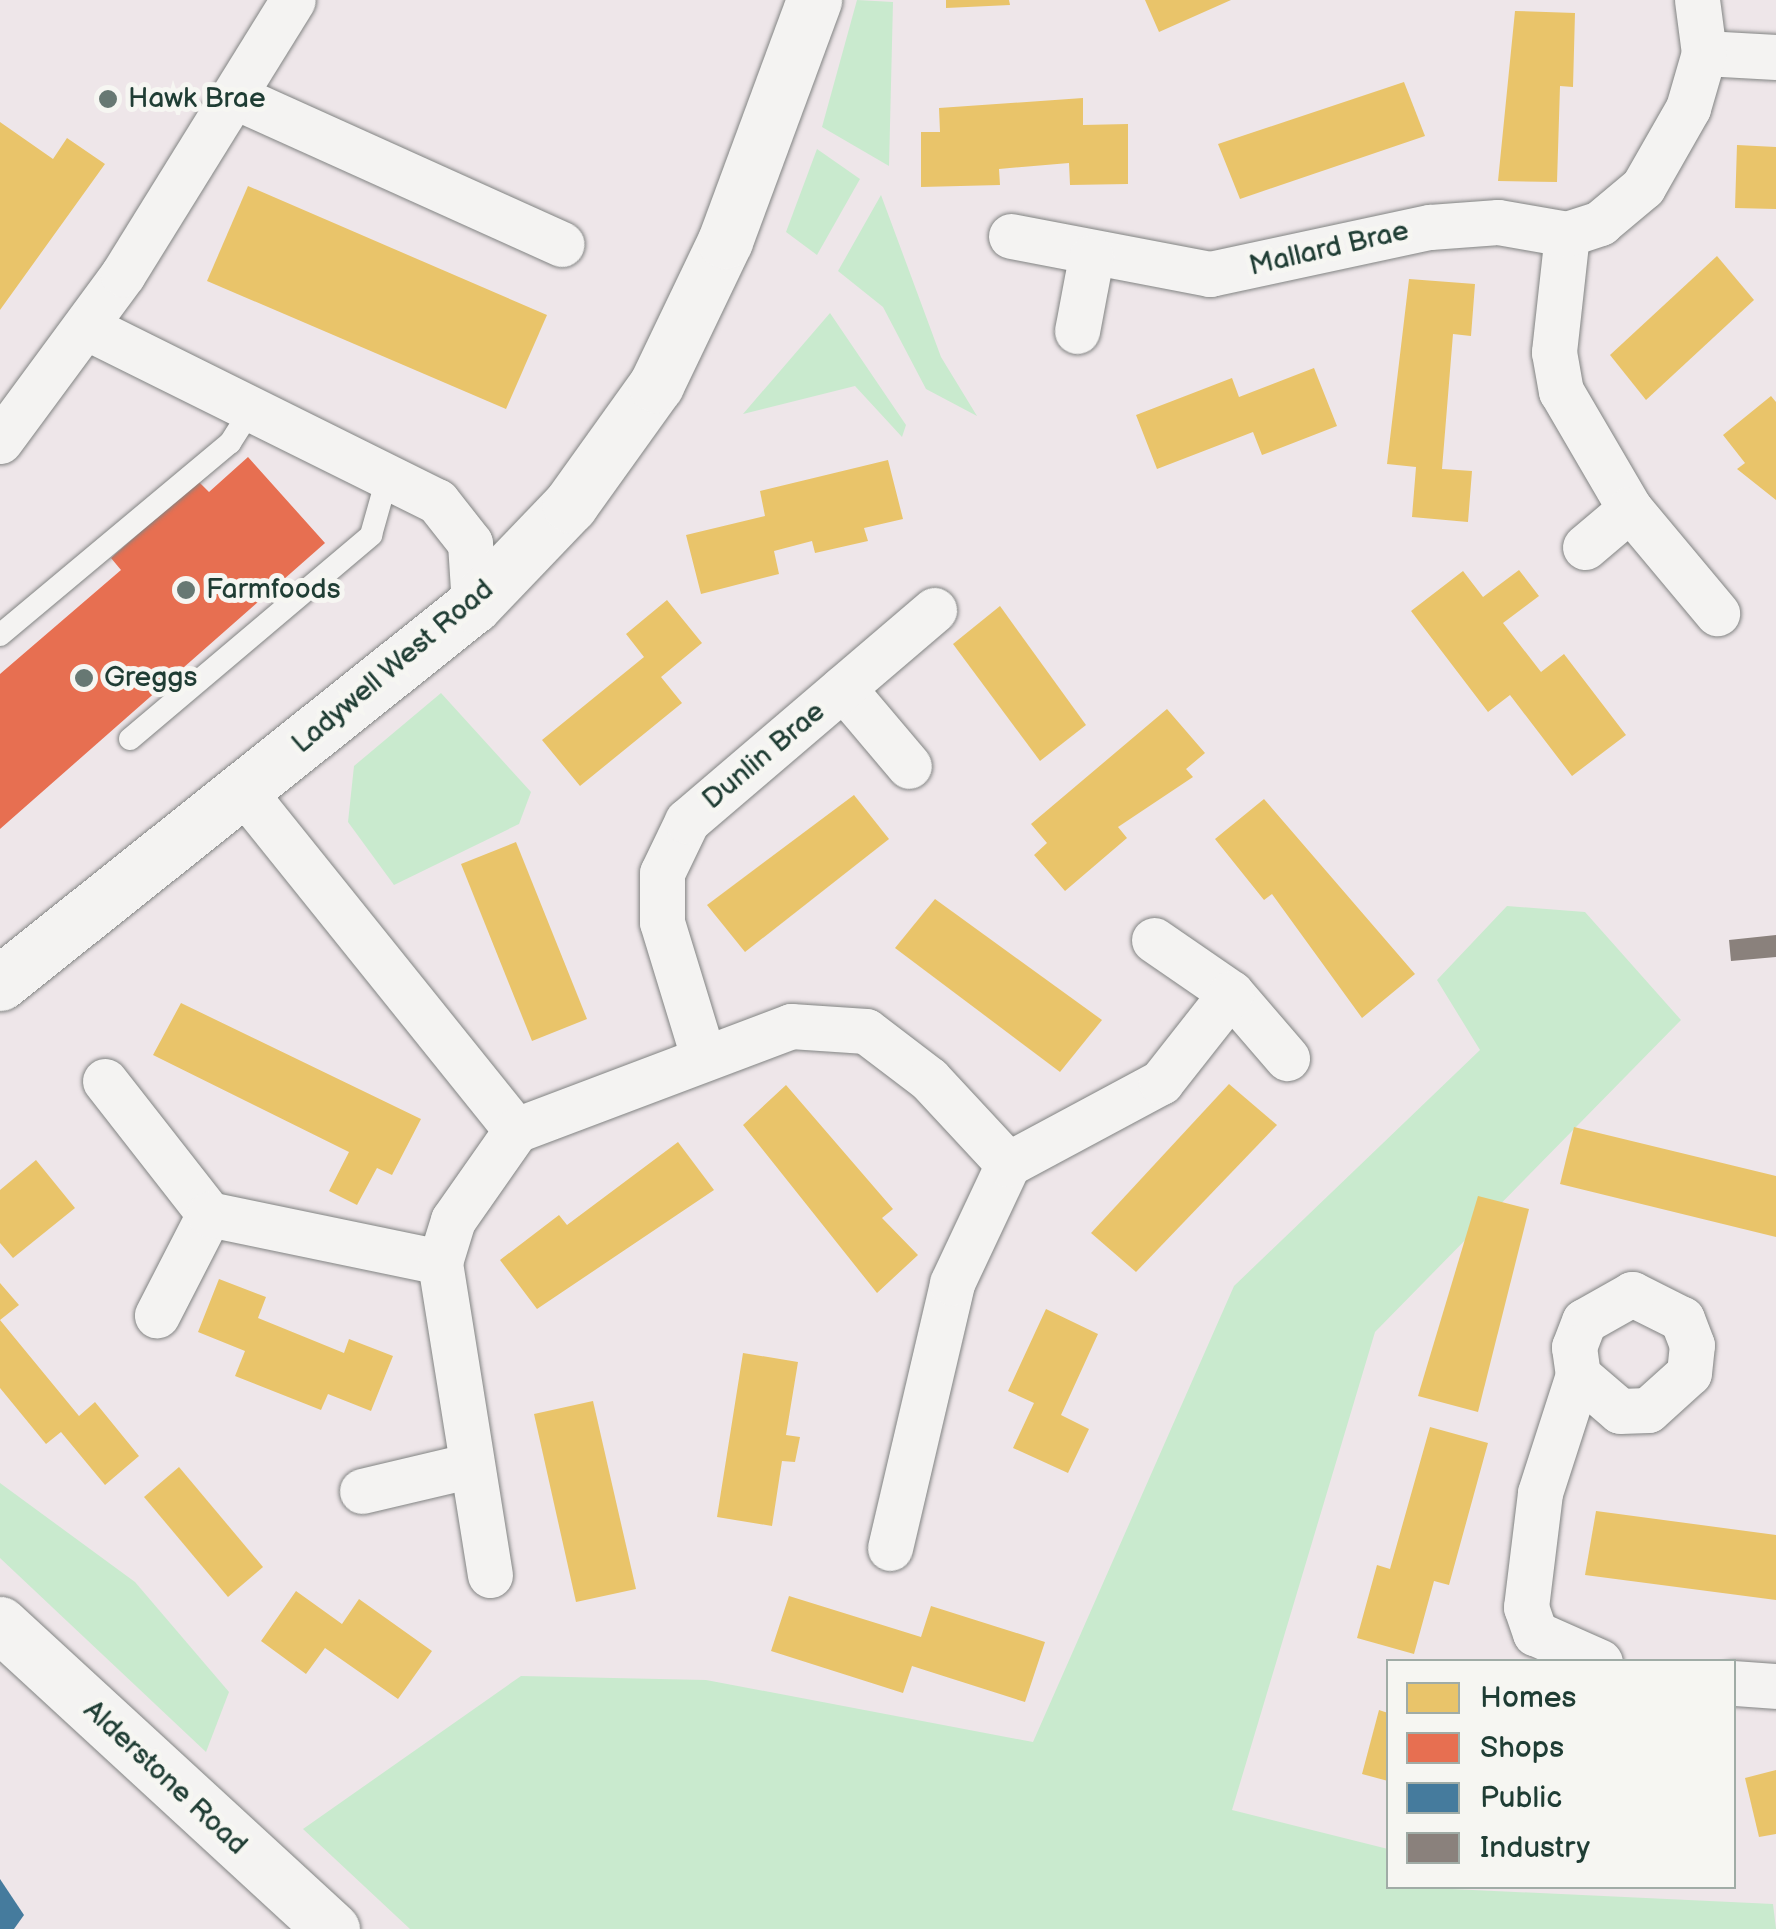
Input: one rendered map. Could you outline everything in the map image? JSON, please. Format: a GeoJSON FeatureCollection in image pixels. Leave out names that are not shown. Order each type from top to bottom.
{"type":"FeatureCollection","features":[{"type":"Feature","properties":{"kind":"street"},"geometry":{"type":"LineString","coordinates":[[0,441],[86,327],[238,98],[293,0]]}},
{"type":"Feature","properties":{"kind":"street","name":"Ladywell West Road"},"geometry":{"type":"LineString","coordinates":[[0,983],[474,605],[570,506],[656,385],[725,240],[814,0]]}},
{"type":"Feature","properties":{"kind":"street"},"geometry":{"type":"LineString","coordinates":[[1697,0],[1704,52],[1688,108],[1642,187],[1600,224],[1567,234],[1554,352],[1561,391],[1630,509],[1718,613]]}},
{"type":"Feature","properties":{"kind":"street"},"geometry":{"type":"LineString","coordinates":[[1704,52],[1776,57]]}},
{"type":"Feature","properties":{"kind":"street"},"geometry":{"type":"LineString","coordinates":[[238,98],[562,244]]}},
{"type":"Feature","properties":{"kind":"street","name":"Mallard Brae"},"geometry":{"type":"LineString","coordinates":[[1011,236],[1091,257],[1210,274],[1430,227],[1498,222],[1567,234]]}},
{"type":"Feature","properties":{"kind":"street"},"geometry":{"type":"LineString","coordinates":[[1077,331],[1091,257]]}},
{"type":"Feature","properties":{"kind":"street"},"geometry":{"type":"LineString","coordinates":[[86,327],[437,501],[470,544],[474,605]]}},
{"type":"Feature","properties":{"kind":"street"},"geometry":{"type":"LineString","coordinates":[[1585,547],[1630,509]]}},
{"type":"Feature","properties":{"kind":"street","name":"Dunlin Brae"},"geometry":{"type":"LineString","coordinates":[[702,1053],[662,922],[662,873],[687,821],[934,610]]}},
{"type":"Feature","properties":{"kind":"street","name":"Dunlin Brae"},"geometry":{"type":"LineString","coordinates":[[843,688],[909,766]]}},
{"type":"Feature","properties":{"kind":"street"},"geometry":{"type":"LineString","coordinates":[[244,792],[516,1130]]}},
{"type":"Feature","properties":{"kind":"street"},"geometry":{"type":"LineString","coordinates":[[1154,940],[1232,993],[1287,1058]]}},
{"type":"Feature","properties":{"kind":"street"},"geometry":{"type":"LineString","coordinates":[[890,1548],[952,1283],[1008,1164],[1161,1082],[1232,993]]}},
{"type":"Feature","properties":{"kind":"street"},"geometry":{"type":"LineString","coordinates":[[490,1575],[468,1466],[440,1262],[453,1220],[516,1130],[702,1053],[791,1026],[866,1031],[929,1079],[1008,1164]]}},
{"type":"Feature","properties":{"kind":"street"},"geometry":{"type":"LineString","coordinates":[[104,1081],[210,1214],[440,1262]]}},
{"type":"Feature","properties":{"kind":"street"},"geometry":{"type":"LineString","coordinates":[[157,1315],[210,1214]]}},
{"type":"Feature","properties":{"kind":"street"},"geometry":{"type":"LineString","coordinates":[[1578,1375],[1540,1494],[1526,1606],[1536,1633],[1593,1659]]}},
{"type":"Feature","properties":{"kind":"street"},"geometry":{"type":"LineString","coordinates":[[362,1491],[468,1466]]}},
{"type":"Feature","properties":{"kind":"street","name":"Alderstone Road"},"geometry":{"type":"LineString","coordinates":[[0,1624],[332,1929]]}},
{"type":"Feature","properties":{"kind":"street"},"geometry":{"type":"LineString","coordinates":[[1736,1682],[1776,1686]]}},
{"type":"Feature","properties":{"kind":"lane"},"geometry":{"type":"LineString","coordinates":[[0,635],[230,443],[252,408]]}},
{"type":"Feature","properties":{"kind":"lane"},"geometry":{"type":"LineString","coordinates":[[130,739],[371,535],[388,475]]}},
{"type":"Feature","properties":{"kind":"green space"},"geometry":{"type":"Polygon","coordinates":[[[857,0],[893,2],[889,166],[822,127],[857,0]]]}},
{"type":"Feature","properties":{"kind":"green space"},"geometry":{"type":"Polygon","coordinates":[[[817,149],[860,179],[817,255],[786,232],[817,149]]]}},
{"type":"Feature","properties":{"kind":"green space"},"geometry":{"type":"Polygon","coordinates":[[[881,195],[941,357],[977,416],[926,389],[883,307],[838,271],[881,195]]]}},
{"type":"Feature","properties":{"kind":"green space"},"geometry":{"type":"Polygon","coordinates":[[[830,313],[906,425],[902,437],[855,386],[743,414],[830,313]]]}},
{"type":"Feature","properties":{"kind":"green space"},"geometry":{"type":"Polygon","coordinates":[[[441,693],[531,792],[519,824],[394,885],[348,822],[354,766],[441,693]]]}},
{"type":"Feature","properties":{"kind":"green space"},"geometry":{"type":"Polygon","coordinates":[[[1507,906],[1585,912],[1681,1020],[1375,1332],[1232,1810],[1386,1848],[1386,1889],[1773,1904],[1776,1929],[410,1929],[303,1829],[521,1676],[706,1680],[1033,1742],[1234,1286],[1480,1050],[1437,980],[1507,906]]]}},
{"type":"Feature","properties":{"kind":"green space"},"geometry":{"type":"Polygon","coordinates":[[[0,1483],[135,1582],[229,1692],[206,1752],[0,1558],[0,1483]]]}},
{"type":"Feature","properties":{"kind":"building: Homes"},"geometry":{"type":"Polygon","coordinates":[[[946,0],[1009,0],[1010,5],[946,8],[946,0]]]}},
{"type":"Feature","properties":{"kind":"building: Homes"},"geometry":{"type":"Polygon","coordinates":[[[1145,0],[1231,0],[1159,32],[1145,0]]]}},
{"type":"Feature","properties":{"kind":"building: Homes"},"geometry":{"type":"Polygon","coordinates":[[[1515,11],[1575,13],[1573,87],[1560,86],[1557,182],[1498,181],[1515,11]]]}},
{"type":"Feature","properties":{"kind":"building: Homes"},"geometry":{"type":"Polygon","coordinates":[[[1404,82],[1425,136],[1240,199],[1218,144],[1404,82]]]}},
{"type":"Feature","properties":{"kind":"building: Homes","name":"Hawk Brae"},"geometry":{"type":"Polygon","coordinates":[[[106,88],[120,96],[111,110],[97,102],[106,88]]]}},
{"type":"Feature","properties":{"kind":"building: Homes"},"geometry":{"type":"Polygon","coordinates":[[[1083,98],[1083,125],[1128,124],[1128,184],[1070,185],[1069,163],[999,169],[1000,185],[921,187],[921,132],[940,132],[939,108],[1083,98]]]}},
{"type":"Feature","properties":{"kind":"building: Homes"},"geometry":{"type":"Polygon","coordinates":[[[0,122],[53,159],[67,138],[105,164],[0,310],[0,122]]]}},
{"type":"Feature","properties":{"kind":"building: Homes"},"geometry":{"type":"Polygon","coordinates":[[[1737,145],[1776,147],[1776,209],[1735,208],[1737,145]]]}},
{"type":"Feature","properties":{"kind":"building: Homes"},"geometry":{"type":"Polygon","coordinates":[[[248,186],[547,315],[506,409],[207,281],[248,186]]]}},
{"type":"Feature","properties":{"kind":"building: Homes"},"geometry":{"type":"Polygon","coordinates":[[[1717,256],[1754,300],[1646,400],[1610,355],[1717,256]]]}},
{"type":"Feature","properties":{"kind":"building: Homes"},"geometry":{"type":"Polygon","coordinates":[[[1409,279],[1475,284],[1471,336],[1453,334],[1442,469],[1472,471],[1468,522],[1412,517],[1416,467],[1387,464],[1409,279]]]}},
{"type":"Feature","properties":{"kind":"building: Homes"},"geometry":{"type":"Polygon","coordinates":[[[1314,368],[1337,426],[1262,455],[1253,432],[1157,469],[1136,415],[1232,378],[1239,397],[1314,368]]]}},
{"type":"Feature","properties":{"kind":"building: Homes"},"geometry":{"type":"Polygon","coordinates":[[[1771,396],[1776,402],[1776,500],[1737,469],[1745,463],[1723,435],[1771,396]]]}},
{"type":"Feature","properties":{"kind":"building: Homes"},"geometry":{"type":"Polygon","coordinates":[[[888,460],[903,519],[864,528],[868,541],[815,553],[812,541],[774,551],[779,574],[701,594],[686,535],[765,516],[760,491],[888,460]]]}},
{"type":"Feature","properties":{"kind":"building: Homes"},"geometry":{"type":"Polygon","coordinates":[[[1519,570],[1539,596],[1503,623],[1541,672],[1564,654],[1626,735],[1572,776],[1510,695],[1488,712],[1411,611],[1463,571],[1483,597],[1519,570]]]}},
{"type":"Feature","properties":{"kind":"building: Homes"},"geometry":{"type":"Polygon","coordinates":[[[667,600],[702,643],[661,677],[682,703],[580,786],[542,740],[644,657],[626,634],[667,600]]]}},
{"type":"Feature","properties":{"kind":"building: Homes"},"geometry":{"type":"Polygon","coordinates":[[[1000,606],[1086,725],[1040,761],[953,644],[1000,606]]]}},
{"type":"Feature","properties":{"kind":"building: Homes"},"geometry":{"type":"Polygon","coordinates":[[[1167,709],[1205,753],[1186,769],[1193,777],[1118,827],[1127,838],[1065,891],[1034,855],[1047,843],[1031,824],[1167,709]]]}},
{"type":"Feature","properties":{"kind":"building: Homes"},"geometry":{"type":"Polygon","coordinates":[[[854,795],[889,839],[745,952],[707,905],[854,795]]]}},
{"type":"Feature","properties":{"kind":"building: Homes"},"geometry":{"type":"Polygon","coordinates":[[[1264,799],[1415,974],[1362,1018],[1272,894],[1264,900],[1215,839],[1264,799]]]}},
{"type":"Feature","properties":{"kind":"building: Homes"},"geometry":{"type":"Polygon","coordinates":[[[516,842],[587,1019],[532,1041],[461,864],[516,842]]]}},
{"type":"Feature","properties":{"kind":"building: Homes"},"geometry":{"type":"Polygon","coordinates":[[[935,899],[1102,1020],[1060,1072],[895,948],[935,899]]]}},
{"type":"Feature","properties":{"kind":"building: Homes"},"geometry":{"type":"Polygon","coordinates":[[[181,1003],[421,1119],[392,1175],[377,1168],[357,1205],[329,1191],[349,1152],[153,1055],[181,1003]]]}},
{"type":"Feature","properties":{"kind":"building: Homes"},"geometry":{"type":"Polygon","coordinates":[[[1229,1084],[1277,1125],[1136,1272],[1091,1233],[1229,1084]]]}},
{"type":"Feature","properties":{"kind":"building: Homes"},"geometry":{"type":"Polygon","coordinates":[[[786,1085],[893,1209],[882,1218],[918,1255],[877,1293],[743,1125],[786,1085]]]}},
{"type":"Feature","properties":{"kind":"building: Homes"},"geometry":{"type":"Polygon","coordinates":[[[1574,1127],[1776,1176],[1776,1237],[1560,1184],[1574,1127]]]}},
{"type":"Feature","properties":{"kind":"building: Homes"},"geometry":{"type":"Polygon","coordinates":[[[678,1142],[714,1190],[537,1309],[500,1260],[559,1215],[567,1225],[678,1142]]]}},
{"type":"Feature","properties":{"kind":"building: Homes"},"geometry":{"type":"Polygon","coordinates":[[[36,1160],[75,1208],[13,1258],[0,1243],[0,1190],[36,1160]]]}},
{"type":"Feature","properties":{"kind":"building: Homes"},"geometry":{"type":"Polygon","coordinates":[[[1478,1196],[1529,1209],[1478,1412],[1418,1396],[1478,1196]]]}},
{"type":"Feature","properties":{"kind":"building: Homes"},"geometry":{"type":"Polygon","coordinates":[[[219,1279],[266,1297],[258,1318],[344,1353],[349,1339],[393,1356],[371,1411],[328,1394],[321,1410],[235,1376],[245,1351],[198,1332],[219,1279]]]}},
{"type":"Feature","properties":{"kind":"building: Homes"},"geometry":{"type":"Polygon","coordinates":[[[0,1283],[19,1305],[0,1320],[0,1283]]]}},
{"type":"Feature","properties":{"kind":"building: Homes"},"geometry":{"type":"Polygon","coordinates":[[[1046,1309],[1098,1334],[1061,1415],[1089,1429],[1068,1473],[1013,1448],[1034,1403],[1008,1391],[1046,1309]]]}},
{"type":"Feature","properties":{"kind":"building: Homes"},"geometry":{"type":"Polygon","coordinates":[[[0,1320],[79,1416],[95,1402],[139,1456],[105,1485],[61,1432],[46,1444],[0,1388],[0,1320]]]}},
{"type":"Feature","properties":{"kind":"building: Homes"},"geometry":{"type":"Polygon","coordinates":[[[743,1353],[798,1362],[786,1435],[800,1437],[795,1462],[782,1461],[772,1526],[717,1517],[743,1353]]]}},
{"type":"Feature","properties":{"kind":"building: Homes"},"geometry":{"type":"Polygon","coordinates":[[[593,1401],[636,1589],[576,1602],[534,1414],[593,1401]]]}},
{"type":"Feature","properties":{"kind":"building: Homes"},"geometry":{"type":"Polygon","coordinates":[[[1430,1427],[1488,1443],[1449,1585],[1434,1581],[1414,1654],[1357,1638],[1377,1565],[1390,1569],[1430,1427]]]}},
{"type":"Feature","properties":{"kind":"building: Homes"},"geometry":{"type":"Polygon","coordinates":[[[179,1467],[263,1567],[228,1597],[144,1497],[179,1467]]]}},
{"type":"Feature","properties":{"kind":"building: Homes"},"geometry":{"type":"Polygon","coordinates":[[[1596,1511],[1776,1535],[1776,1600],[1585,1575],[1596,1511]]]}},
{"type":"Feature","properties":{"kind":"building: Homes"},"geometry":{"type":"Polygon","coordinates":[[[296,1591],[342,1624],[359,1599],[432,1651],[398,1699],[325,1648],[306,1674],[261,1641],[296,1591]]]}},
{"type":"Feature","properties":{"kind":"building: Homes"},"geometry":{"type":"Polygon","coordinates":[[[789,1596],[921,1637],[931,1606],[1045,1642],[1025,1702],[912,1666],[903,1693],[771,1651],[789,1596]]]}},
{"type":"Feature","properties":{"kind":"building: Homes"},"geometry":{"type":"Polygon","coordinates":[[[1379,1710],[1386,1712],[1386,1780],[1362,1774],[1379,1710]]]}},
{"type":"Feature","properties":{"kind":"building: Homes"},"geometry":{"type":"Polygon","coordinates":[[[1776,1770],[1776,1834],[1759,1837],[1745,1778],[1776,1770]]]}},
{"type":"Feature","properties":{"kind":"building: Shops","name":"Farmfoods"},"geometry":{"type":"Polygon","coordinates":[[[248,457],[325,543],[0,829],[0,674],[121,570],[111,558],[198,481],[209,492],[248,457]]]}},
{"type":"Feature","properties":{"kind":"building: Public"},"geometry":{"type":"Polygon","coordinates":[[[0,1879],[24,1915],[14,1929],[0,1929],[0,1879]]]}},
{"type":"Feature","properties":{"kind":"building: Industry"},"geometry":{"type":"Polygon","coordinates":[[[1776,935],[1776,957],[1731,961],[1729,940],[1776,935]]]}},
{"type":"Feature","properties":{"kind":"place","name":"Hawk Brae"},"geometry":{"type":"Point","coordinates":[108,99]}},
{"type":"Feature","properties":{"kind":"place","name":"Farmfoods"},"geometry":{"type":"Point","coordinates":[186,590]}},
{"type":"Feature","properties":{"kind":"place","name":"Greggs"},"geometry":{"type":"Point","coordinates":[84,678]}}]}
